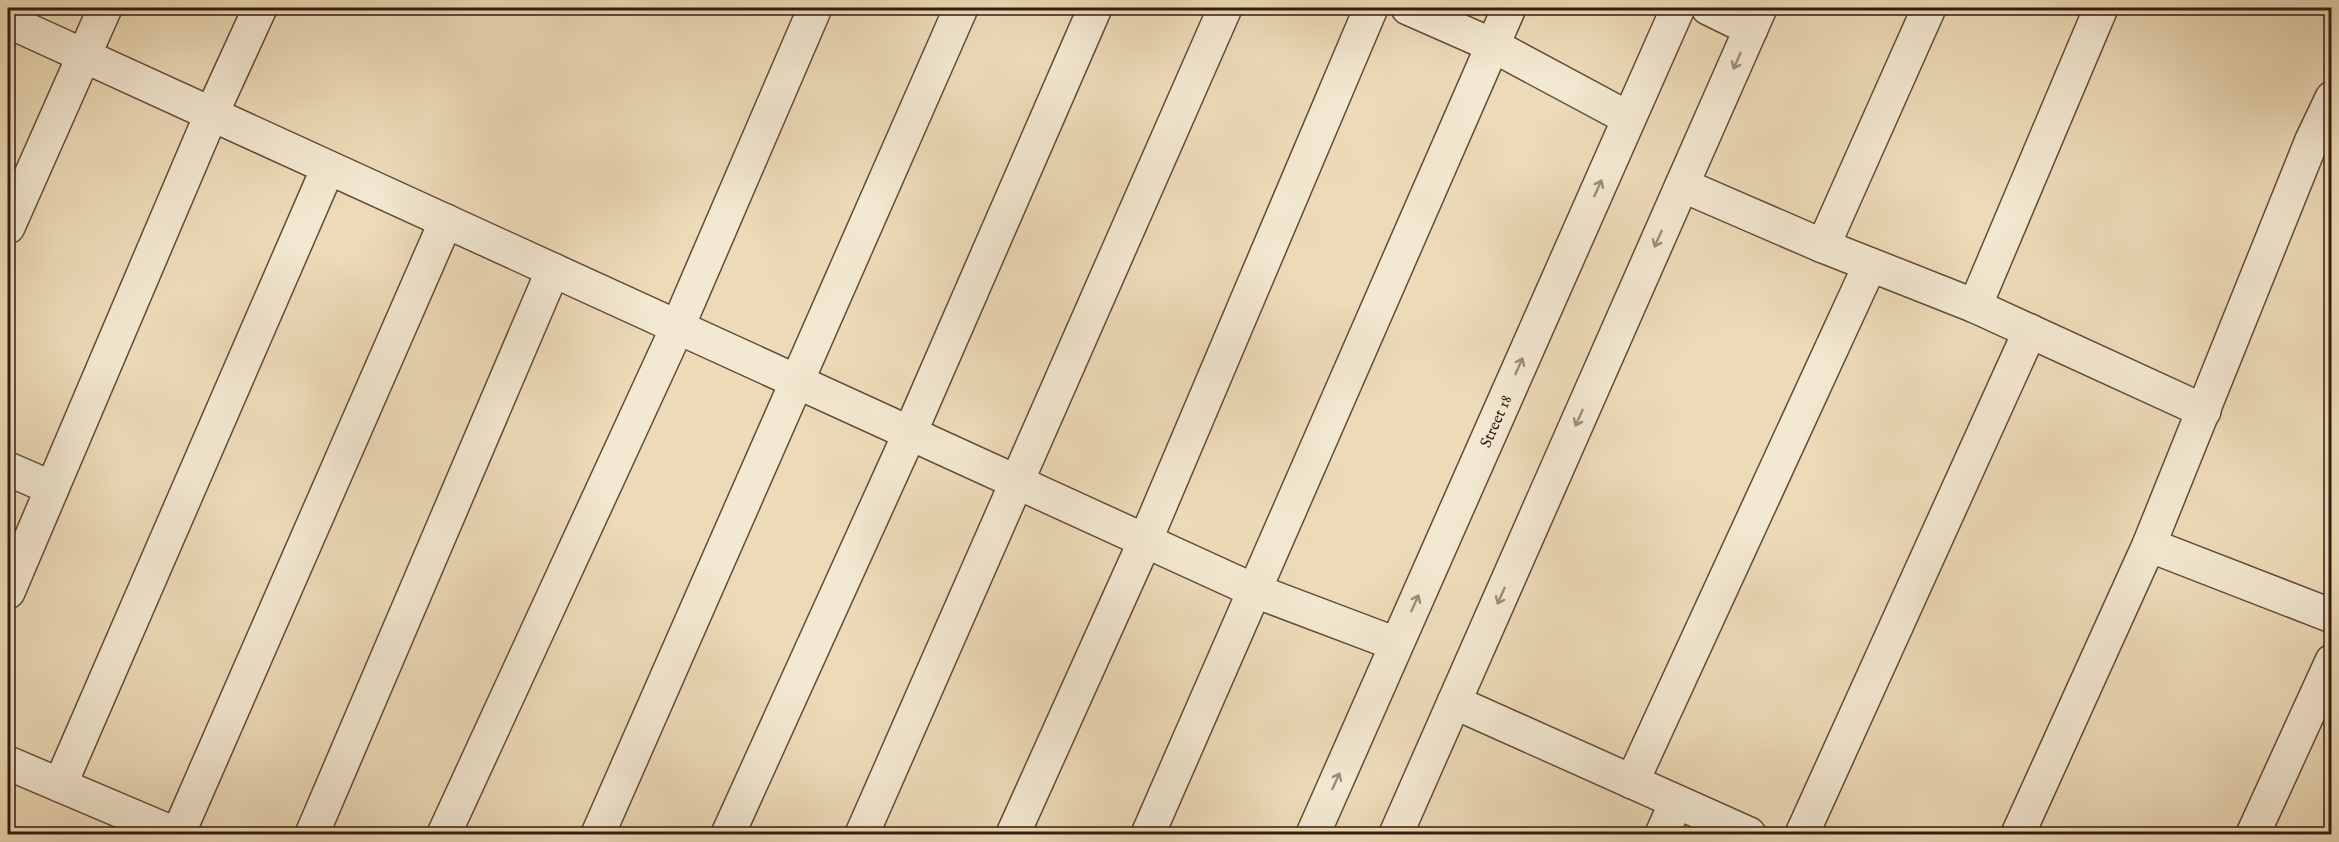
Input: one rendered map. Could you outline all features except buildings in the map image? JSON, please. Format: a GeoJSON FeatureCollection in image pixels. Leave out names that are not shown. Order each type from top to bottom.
{"type":"FeatureCollection","features":[{"type":"Feature","properties":{"kind":"street"},"geometry":{"type":"LineString","coordinates":[[8,227],[105,8]]}},
{"type":"Feature","properties":{"kind":"street"},"geometry":{"type":"LineString","coordinates":[[8,592],[211,115],[260,8]]}},
{"type":"Feature","properties":{"kind":"street"},"geometry":{"type":"LineString","coordinates":[[444,834],[678,326],[815,8]]}},
{"type":"Feature","properties":{"kind":"street"},"geometry":{"type":"LineString","coordinates":[[598,834],[961,8]]}},
{"type":"Feature","properties":{"kind":"street"},"geometry":{"type":"LineString","coordinates":[[728,834],[909,435],[1095,8]]}},
{"type":"Feature","properties":{"kind":"street"},"geometry":{"type":"LineString","coordinates":[[862,834],[1225,8]]}},
{"type":"Feature","properties":{"kind":"street"},"geometry":{"type":"LineString","coordinates":[[1013,834],[1145,542],[1371,8]]}},
{"type":"Feature","properties":{"kind":"street"},"geometry":{"type":"LineString","coordinates":[[1408,8],[1492,45],[1628,118]]}},
{"type":"Feature","properties":{"kind":"street"},"geometry":{"type":"LineString","coordinates":[[1148,834],[1509,8]]}},
{"type":"Feature","properties":{"kind":"street","name":"Street 18"},"geometry":{"type":"LineString","coordinates":[[1312,834],[1678,8]]}},
{"type":"Feature","properties":{"kind":"street"},"geometry":{"type":"LineString","coordinates":[[1396,834],[1755,18],[1708,8]]}},
{"type":"Feature","properties":{"kind":"street"},"geometry":{"type":"LineString","coordinates":[[1822,246],[1929,8]]}},
{"type":"Feature","properties":{"kind":"street"},"geometry":{"type":"LineString","coordinates":[[1975,306],[2100,8]]}},
{"type":"Feature","properties":{"kind":"street"},"geometry":{"type":"LineString","coordinates":[[8,21],[678,326],[909,435],[1145,542],[1253,590],[1396,644]]}},
{"type":"Feature","properties":{"kind":"street"},"geometry":{"type":"LineString","coordinates":[[2018,834],[2150,545],[2204,411],[2322,144],[2331,98]]}},
{"type":"Feature","properties":{"kind":"street"},"geometry":{"type":"LineString","coordinates":[[60,785],[328,168]]}},
{"type":"Feature","properties":{"kind":"street"},"geometry":{"type":"LineString","coordinates":[[1682,185],[1822,246],[1975,306],[2204,411]]}},
{"type":"Feature","properties":{"kind":"street"},"geometry":{"type":"LineString","coordinates":[[8,763],[176,834],[446,221]]}},
{"type":"Feature","properties":{"kind":"street"},"geometry":{"type":"LineString","coordinates":[[1632,782],[1870,265]]}},
{"type":"Feature","properties":{"kind":"street"},"geometry":{"type":"LineString","coordinates":[[312,834],[553,270]]}},
{"type":"Feature","properties":{"kind":"street"},"geometry":{"type":"LineString","coordinates":[[1802,834],[2030,331]]}},
{"type":"Feature","properties":{"kind":"street"},"geometry":{"type":"LineString","coordinates":[[8,470],[52,488]]}},
{"type":"Feature","properties":{"kind":"street"},"geometry":{"type":"LineString","coordinates":[[2150,545],[2331,616]]}},
{"type":"Feature","properties":{"kind":"street"},"geometry":{"type":"LineString","coordinates":[[2253,834],[2331,661]]}},
{"type":"Feature","properties":{"kind":"street"},"geometry":{"type":"LineString","coordinates":[[1454,702],[1749,834]]}},
{"type":"Feature","properties":{"kind":"street"},"geometry":{"type":"LineString","coordinates":[[1662,834],[1676,802]]}}]}
